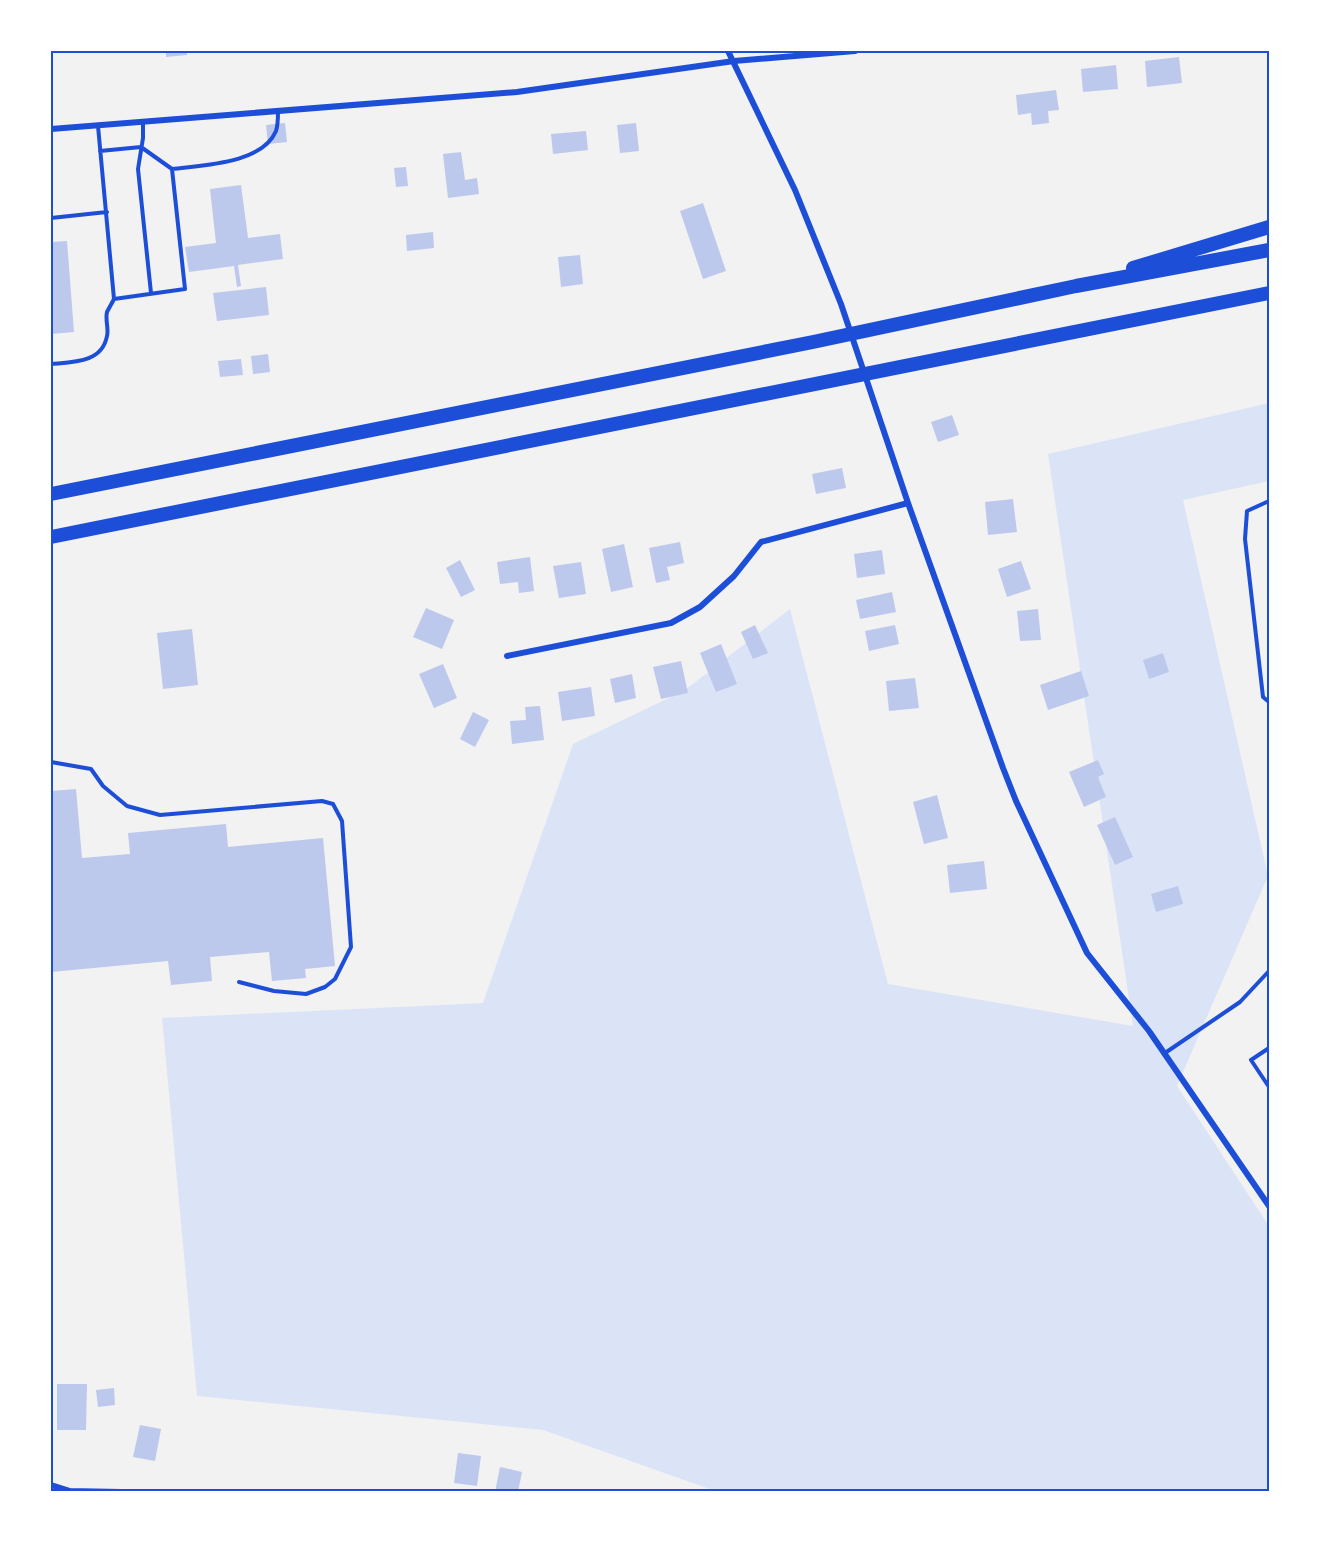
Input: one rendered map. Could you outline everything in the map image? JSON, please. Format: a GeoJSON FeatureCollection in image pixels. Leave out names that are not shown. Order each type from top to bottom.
{"type":"FeatureCollection","features":[{"type":"Feature","properties":{"kind":"highway"},"geometry":{"type":"LineString","coordinates":[[1076,286],[1269,227]]}},
{"type":"Feature","properties":{"kind":"highway"},"geometry":{"type":"LineString","coordinates":[[51,494],[813,342],[1076,286],[1269,250]]}},
{"type":"Feature","properties":{"kind":"highway"},"geometry":{"type":"LineString","coordinates":[[51,537],[1269,293]]}},
{"type":"Feature","properties":{"kind":"street"},"geometry":{"type":"LineString","coordinates":[[728,51],[795,190],[837,294],[908,503],[1012,790],[1077,932],[1087,953],[1165,1053],[1269,1206]]}},
{"type":"Feature","properties":{"kind":"street"},"geometry":{"type":"LineString","coordinates":[[51,129],[517,92],[734,61],[855,51]]}},
{"type":"Feature","properties":{"kind":"street"},"geometry":{"type":"LineString","coordinates":[[507,656],[671,623],[700,607],[734,576],[761,542],[908,503]]}},
{"type":"Feature","properties":{"kind":"street"},"geometry":{"type":"LineString","coordinates":[[51,1485],[70,1491],[121,1492]]}},
{"type":"Feature","properties":{"kind":"lane"},"geometry":{"type":"LineString","coordinates":[[100,151],[141,147],[172,169],[238,159],[254,153],[268,143],[277,130],[278,112]]}},
{"type":"Feature","properties":{"kind":"lane"},"geometry":{"type":"LineString","coordinates":[[143,121],[138,170],[151,293]]}},
{"type":"Feature","properties":{"kind":"lane"},"geometry":{"type":"LineString","coordinates":[[51,364],[86,360],[97,355],[107,335],[106,314],[114,299],[98,125]]}},
{"type":"Feature","properties":{"kind":"lane"},"geometry":{"type":"LineString","coordinates":[[114,299],[185,289],[172,169]]}},
{"type":"Feature","properties":{"kind":"lane"},"geometry":{"type":"LineString","coordinates":[[51,218],[107,212]]}},
{"type":"Feature","properties":{"kind":"lane"},"geometry":{"type":"LineString","coordinates":[[1269,501],[1247,510],[1245,539],[1263,697],[1269,702]]}},
{"type":"Feature","properties":{"kind":"lane"},"geometry":{"type":"LineString","coordinates":[[51,762],[91,769],[103,786],[127,806],[160,814],[322,801],[333,804],[342,821],[351,947],[335,979],[325,987],[306,994],[274,991],[239,982]]}},
{"type":"Feature","properties":{"kind":"lane"},"geometry":{"type":"LineString","coordinates":[[1165,1053],[1240,1002],[1269,971]]}},
{"type":"Feature","properties":{"kind":"lane"},"geometry":{"type":"LineString","coordinates":[[1269,1048],[1251,1060],[1269,1087]]}},
{"type":"Feature","properties":{"kind":"shaded area"},"geometry":{"type":"Polygon","coordinates":[[[1269,403],[1269,481],[1183,500],[1268,876],[1177,1086],[1269,1226],[1269,1492],[718,1492],[543,1430],[197,1396],[162,1018],[483,1003],[573,744],[685,690],[790,609],[888,984],[1133,1026],[1048,454],[1269,403]]]}},
{"type":"Feature","properties":{"kind":"building"},"geometry":{"type":"Polygon","coordinates":[[[166,51],[187,51],[187,55],[166,57],[166,51]]]}},
{"type":"Feature","properties":{"kind":"building"},"geometry":{"type":"Polygon","coordinates":[[[1179,57],[1182,83],[1147,87],[1145,61],[1179,57]]]}},
{"type":"Feature","properties":{"kind":"building"},"geometry":{"type":"Polygon","coordinates":[[[1116,65],[1118,89],[1083,92],[1081,69],[1116,65]]]}},
{"type":"Feature","properties":{"kind":"building"},"geometry":{"type":"Polygon","coordinates":[[[1056,90],[1059,110],[1048,111],[1049,123],[1032,125],[1031,113],[1018,115],[1016,95],[1056,90]]]}},
{"type":"Feature","properties":{"kind":"building"},"geometry":{"type":"Polygon","coordinates":[[[285,123],[287,142],[268,144],[266,125],[285,123]]]}},
{"type":"Feature","properties":{"kind":"building"},"geometry":{"type":"Polygon","coordinates":[[[636,123],[639,151],[620,153],[617,125],[636,123]]]}},
{"type":"Feature","properties":{"kind":"building"},"geometry":{"type":"Polygon","coordinates":[[[586,131],[588,150],[553,154],[551,134],[586,131]]]}},
{"type":"Feature","properties":{"kind":"building"},"geometry":{"type":"Polygon","coordinates":[[[461,152],[465,180],[477,178],[479,194],[448,198],[443,154],[461,152]]]}},
{"type":"Feature","properties":{"kind":"building"},"geometry":{"type":"Polygon","coordinates":[[[406,167],[408,186],[396,187],[394,168],[406,167]]]}},
{"type":"Feature","properties":{"kind":"building"},"geometry":{"type":"Polygon","coordinates":[[[241,185],[248,238],[280,234],[283,259],[238,265],[241,286],[237,287],[234,266],[189,272],[185,247],[216,243],[210,189],[241,185]]]}},
{"type":"Feature","properties":{"kind":"building"},"geometry":{"type":"Polygon","coordinates":[[[703,203],[726,271],[703,279],[680,211],[703,203]]]}},
{"type":"Feature","properties":{"kind":"building"},"geometry":{"type":"Polygon","coordinates":[[[433,232],[434,248],[407,251],[406,235],[433,232]]]}},
{"type":"Feature","properties":{"kind":"building"},"geometry":{"type":"Polygon","coordinates":[[[67,241],[74,332],[51,334],[51,242],[67,241]]]}},
{"type":"Feature","properties":{"kind":"building"},"geometry":{"type":"Polygon","coordinates":[[[580,255],[583,284],[561,287],[558,257],[580,255]]]}},
{"type":"Feature","properties":{"kind":"building"},"geometry":{"type":"Polygon","coordinates":[[[266,287],[269,315],[217,321],[213,293],[266,287]]]}},
{"type":"Feature","properties":{"kind":"building"},"geometry":{"type":"Polygon","coordinates":[[[268,354],[270,372],[253,374],[251,356],[268,354]]]}},
{"type":"Feature","properties":{"kind":"building"},"geometry":{"type":"Polygon","coordinates":[[[241,359],[243,375],[220,377],[218,361],[241,359]]]}},
{"type":"Feature","properties":{"kind":"building"},"geometry":{"type":"Polygon","coordinates":[[[952,415],[959,435],[938,442],[931,422],[952,415]]]}},
{"type":"Feature","properties":{"kind":"building"},"geometry":{"type":"Polygon","coordinates":[[[842,468],[846,488],[816,494],[812,474],[842,468]]]}},
{"type":"Feature","properties":{"kind":"building"},"geometry":{"type":"Polygon","coordinates":[[[1013,499],[1017,532],[988,535],[985,502],[1013,499]]]}},
{"type":"Feature","properties":{"kind":"building"},"geometry":{"type":"Polygon","coordinates":[[[680,542],[684,563],[667,567],[670,580],[656,583],[649,548],[680,542]]]}},
{"type":"Feature","properties":{"kind":"building"},"geometry":{"type":"Polygon","coordinates":[[[624,544],[633,587],[611,592],[602,549],[624,544]]]}},
{"type":"Feature","properties":{"kind":"building"},"geometry":{"type":"Polygon","coordinates":[[[882,550],[885,574],[857,578],[854,554],[882,550]]]}},
{"type":"Feature","properties":{"kind":"building"},"geometry":{"type":"Polygon","coordinates":[[[530,557],[534,591],[519,593],[518,582],[500,584],[497,562],[530,557]]]}},
{"type":"Feature","properties":{"kind":"building"},"geometry":{"type":"Polygon","coordinates":[[[460,560],[475,590],[461,597],[446,568],[460,560]]]}},
{"type":"Feature","properties":{"kind":"building"},"geometry":{"type":"Polygon","coordinates":[[[1021,561],[1031,589],[1007,597],[998,569],[1021,561]]]}},
{"type":"Feature","properties":{"kind":"building"},"geometry":{"type":"Polygon","coordinates":[[[581,562],[586,594],[559,598],[553,566],[581,562]]]}},
{"type":"Feature","properties":{"kind":"building"},"geometry":{"type":"Polygon","coordinates":[[[892,592],[896,612],[860,619],[856,600],[892,592]]]}},
{"type":"Feature","properties":{"kind":"building"},"geometry":{"type":"Polygon","coordinates":[[[426,608],[454,620],[442,649],[413,637],[426,608]]]}},
{"type":"Feature","properties":{"kind":"building"},"geometry":{"type":"Polygon","coordinates":[[[1038,609],[1041,640],[1020,641],[1017,611],[1038,609]]]}},
{"type":"Feature","properties":{"kind":"building"},"geometry":{"type":"Polygon","coordinates":[[[755,625],[768,653],[753,659],[741,632],[755,625]]]}},
{"type":"Feature","properties":{"kind":"building"},"geometry":{"type":"Polygon","coordinates":[[[895,625],[899,644],[869,651],[865,631],[895,625]]]}},
{"type":"Feature","properties":{"kind":"building"},"geometry":{"type":"Polygon","coordinates":[[[192,629],[198,685],[163,689],[157,633],[192,629]]]}},
{"type":"Feature","properties":{"kind":"building"},"geometry":{"type":"Polygon","coordinates":[[[721,644],[737,684],[716,692],[700,653],[721,644]]]}},
{"type":"Feature","properties":{"kind":"building"},"geometry":{"type":"Polygon","coordinates":[[[1163,653],[1169,672],[1149,679],[1143,660],[1163,653]]]}},
{"type":"Feature","properties":{"kind":"building"},"geometry":{"type":"Polygon","coordinates":[[[681,661],[688,693],[661,699],[653,667],[681,661]]]}},
{"type":"Feature","properties":{"kind":"building"},"geometry":{"type":"Polygon","coordinates":[[[443,664],[457,698],[434,708],[419,674],[443,664]]]}},
{"type":"Feature","properties":{"kind":"building"},"geometry":{"type":"Polygon","coordinates":[[[1081,671],[1089,696],[1048,710],[1040,685],[1081,671]]]}},
{"type":"Feature","properties":{"kind":"building"},"geometry":{"type":"Polygon","coordinates":[[[632,674],[636,698],[615,703],[610,679],[632,674]]]}},
{"type":"Feature","properties":{"kind":"building"},"geometry":{"type":"Polygon","coordinates":[[[915,678],[919,708],[889,711],[886,681],[915,678]]]}},
{"type":"Feature","properties":{"kind":"building"},"geometry":{"type":"Polygon","coordinates":[[[591,687],[595,716],[562,721],[558,692],[591,687]]]}},
{"type":"Feature","properties":{"kind":"building"},"geometry":{"type":"Polygon","coordinates":[[[540,706],[544,740],[512,744],[510,721],[526,720],[525,707],[540,706]]]}},
{"type":"Feature","properties":{"kind":"building"},"geometry":{"type":"Polygon","coordinates":[[[473,712],[489,720],[475,747],[460,739],[473,712]]]}},
{"type":"Feature","properties":{"kind":"building"},"geometry":{"type":"Polygon","coordinates":[[[1098,760],[1104,774],[1098,777],[1106,797],[1084,807],[1069,772],[1098,760]]]}},
{"type":"Feature","properties":{"kind":"building"},"geometry":{"type":"Polygon","coordinates":[[[76,789],[82,858],[130,854],[128,833],[226,824],[228,847],[323,838],[335,966],[305,969],[306,978],[272,981],[269,952],[210,957],[212,981],[171,985],[168,961],[51,972],[51,791],[76,789]]]}},
{"type":"Feature","properties":{"kind":"building"},"geometry":{"type":"Polygon","coordinates":[[[937,795],[948,838],[924,844],[913,802],[937,795]]]}},
{"type":"Feature","properties":{"kind":"building"},"geometry":{"type":"Polygon","coordinates":[[[1115,817],[1133,857],[1115,865],[1097,825],[1115,817]]]}},
{"type":"Feature","properties":{"kind":"building"},"geometry":{"type":"Polygon","coordinates":[[[984,861],[987,889],[950,893],[947,865],[984,861]]]}},
{"type":"Feature","properties":{"kind":"building"},"geometry":{"type":"Polygon","coordinates":[[[1178,886],[1183,904],[1156,912],[1151,894],[1178,886]]]}},
{"type":"Feature","properties":{"kind":"building"},"geometry":{"type":"Polygon","coordinates":[[[57,1384],[87,1384],[86,1430],[57,1430],[57,1384]]]}},
{"type":"Feature","properties":{"kind":"building"},"geometry":{"type":"Polygon","coordinates":[[[114,1388],[115,1405],[98,1407],[96,1390],[114,1388]]]}},
{"type":"Feature","properties":{"kind":"building"},"geometry":{"type":"Polygon","coordinates":[[[140,1425],[161,1429],[155,1461],[133,1457],[140,1425]]]}},
{"type":"Feature","properties":{"kind":"building"},"geometry":{"type":"Polygon","coordinates":[[[458,1453],[481,1456],[477,1486],[454,1483],[458,1453]]]}},
{"type":"Feature","properties":{"kind":"building"},"geometry":{"type":"Polygon","coordinates":[[[500,1467],[522,1472],[518,1492],[495,1492],[500,1467]]]}}]}
